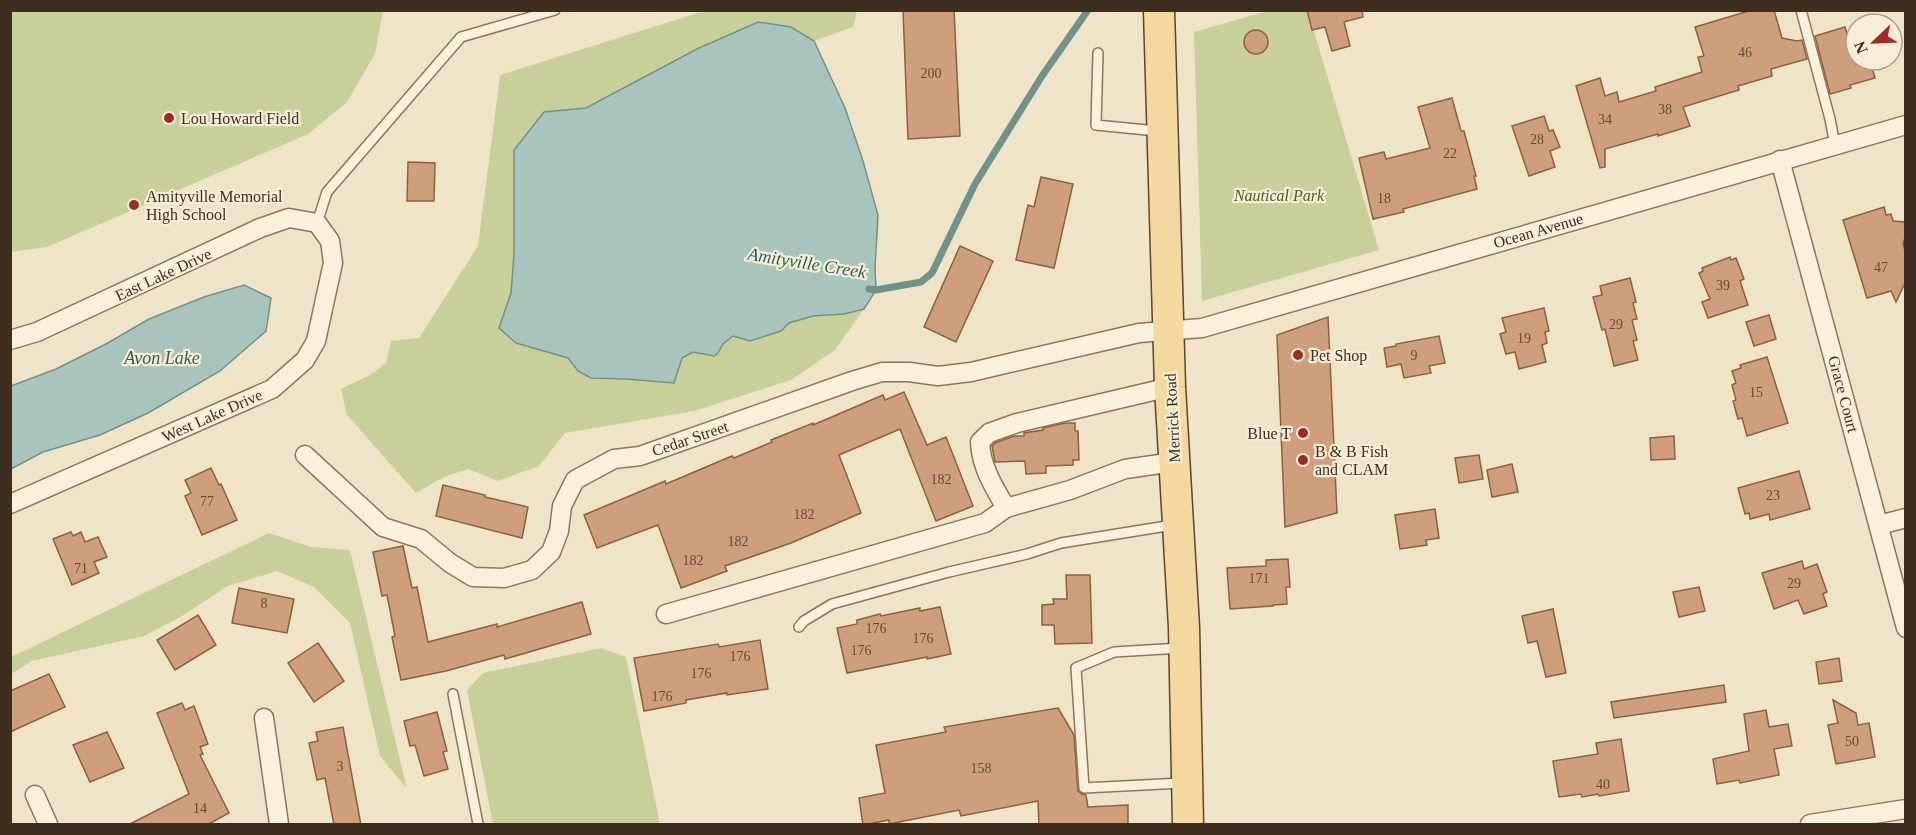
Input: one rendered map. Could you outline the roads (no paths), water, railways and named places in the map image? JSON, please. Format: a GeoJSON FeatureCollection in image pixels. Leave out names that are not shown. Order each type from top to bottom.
{"type":"FeatureCollection","features":[{"type":"Feature","properties":{"kind":"main road","name":"Merrick Road"},"geometry":{"type":"LineString","coordinates":[[1159,10],[1170,387],[1179,524],[1188,825]]}},
{"type":"Feature","properties":{"kind":"street","name":"Ocean Avenue"},"geometry":{"type":"LineString","coordinates":[[1170,330],[1202,328],[1905,125]]}},
{"type":"Feature","properties":{"kind":"street","name":"Grace Court"},"geometry":{"type":"LineString","coordinates":[[1780,160],[1905,628]]}},
{"type":"Feature","properties":{"kind":"street","name":"East Lake Drive"},"geometry":{"type":"LineString","coordinates":[[10,340],[37,332],[260,228],[289,218],[317,223]]}},
{"type":"Feature","properties":{"kind":"street","name":"West Lake Drive"},"geometry":{"type":"LineString","coordinates":[[10,504],[272,389],[305,360],[316,341],[333,263],[330,241],[317,223]]}},
{"type":"Feature","properties":{"kind":"street","name":"Cedar Street"},"geometry":{"type":"LineString","coordinates":[[305,455],[383,527],[421,539],[450,563],[473,577],[504,578],[532,570],[551,552],[559,531],[562,506],[575,480],[614,459],[640,456],[882,372],[909,372],[938,376],[971,372],[1139,333],[1170,330]]}},
{"type":"Feature","properties":{"kind":"street"},"geometry":{"type":"LineString","coordinates":[[1006,508],[989,478],[981,454],[980,442],[989,433],[1017,423],[1170,387]]}},
{"type":"Feature","properties":{"kind":"street"},"geometry":{"type":"LineString","coordinates":[[666,615],[985,523],[1006,508],[1070,490],[1125,469],[1174,462]]}},
{"type":"Feature","properties":{"kind":"street"},"geometry":{"type":"LineString","coordinates":[[1879,525],[1905,518]]}},
{"type":"Feature","properties":{"kind":"street"},"geometry":{"type":"LineString","coordinates":[[264,718],[279,825]]}},
{"type":"Feature","properties":{"kind":"street"},"geometry":{"type":"LineString","coordinates":[[35,795],[48,825]]}},
{"type":"Feature","properties":{"kind":"street"},"geometry":{"type":"LineString","coordinates":[[1810,825],[1905,809]]}},
{"type":"Feature","properties":{"kind":"lane"},"geometry":{"type":"LineString","coordinates":[[317,223],[327,192],[461,36],[555,10]]}},
{"type":"Feature","properties":{"kind":"lane"},"geometry":{"type":"LineString","coordinates":[[1801,10],[1830,119],[1834,145]]}},
{"type":"Feature","properties":{"kind":"lane"},"geometry":{"type":"LineString","coordinates":[[1098,53],[1096,125],[1162,132]]}},
{"type":"Feature","properties":{"kind":"lane"},"geometry":{"type":"LineString","coordinates":[[799,627],[804,621],[832,604],[949,572],[1027,554],[1060,543],[1179,524]]}},
{"type":"Feature","properties":{"kind":"lane"},"geometry":{"type":"LineString","coordinates":[[1184,648],[1113,652],[1076,668],[1084,788],[1188,783]]}},
{"type":"Feature","properties":{"kind":"lane"},"geometry":{"type":"LineString","coordinates":[[453,694],[478,825]]}},
{"type":"Feature","properties":{"kind":"water"},"geometry":{"type":"Polygon","coordinates":[[[758,22],[791,27],[814,41],[845,108],[878,215],[876,290],[864,309],[844,314],[813,316],[789,323],[781,331],[750,341],[733,336],[714,356],[693,352],[682,358],[674,383],[591,378],[578,371],[568,358],[516,343],[499,328],[511,293],[514,254],[514,150],[544,112],[586,108],[697,49],[758,22]]]}},
{"type":"Feature","properties":{"kind":"water","name":"Avon Lake"},"geometry":{"type":"Polygon","coordinates":[[[244,285],[271,298],[266,331],[220,371],[148,413],[100,435],[43,452],[11,469],[11,386],[56,369],[149,319],[204,297],[244,285]]]}},
{"type":"Feature","properties":{"kind":"waterway","name":"Amityville Creek"},"geometry":{"type":"LineString","coordinates":[[869,289],[876,290],[921,282],[932,273],[975,184],[1042,76],[1088,10]]}},
{"type":"Feature","properties":{"kind":"place","name":"Lou Howard Field"},"geometry":{"type":"Point","coordinates":[169,118]}},
{"type":"Feature","properties":{"kind":"place","name":"Amityville Memorial High School"},"geometry":{"type":"Point","coordinates":[134,205]}},
{"type":"Feature","properties":{"kind":"place","name":"Pet Shop"},"geometry":{"type":"Point","coordinates":[1298,355]}},
{"type":"Feature","properties":{"kind":"place","name":"Blue T"},"geometry":{"type":"Point","coordinates":[1303,433]}},
{"type":"Feature","properties":{"kind":"place","name":"B & B Fish and CLAM"},"geometry":{"type":"Point","coordinates":[1303,460]}},
{"type":"Feature","properties":{"kind":"park label","name":"Nautical Park"},"geometry":{"type":"Point","coordinates":[1279,195]}}]}
